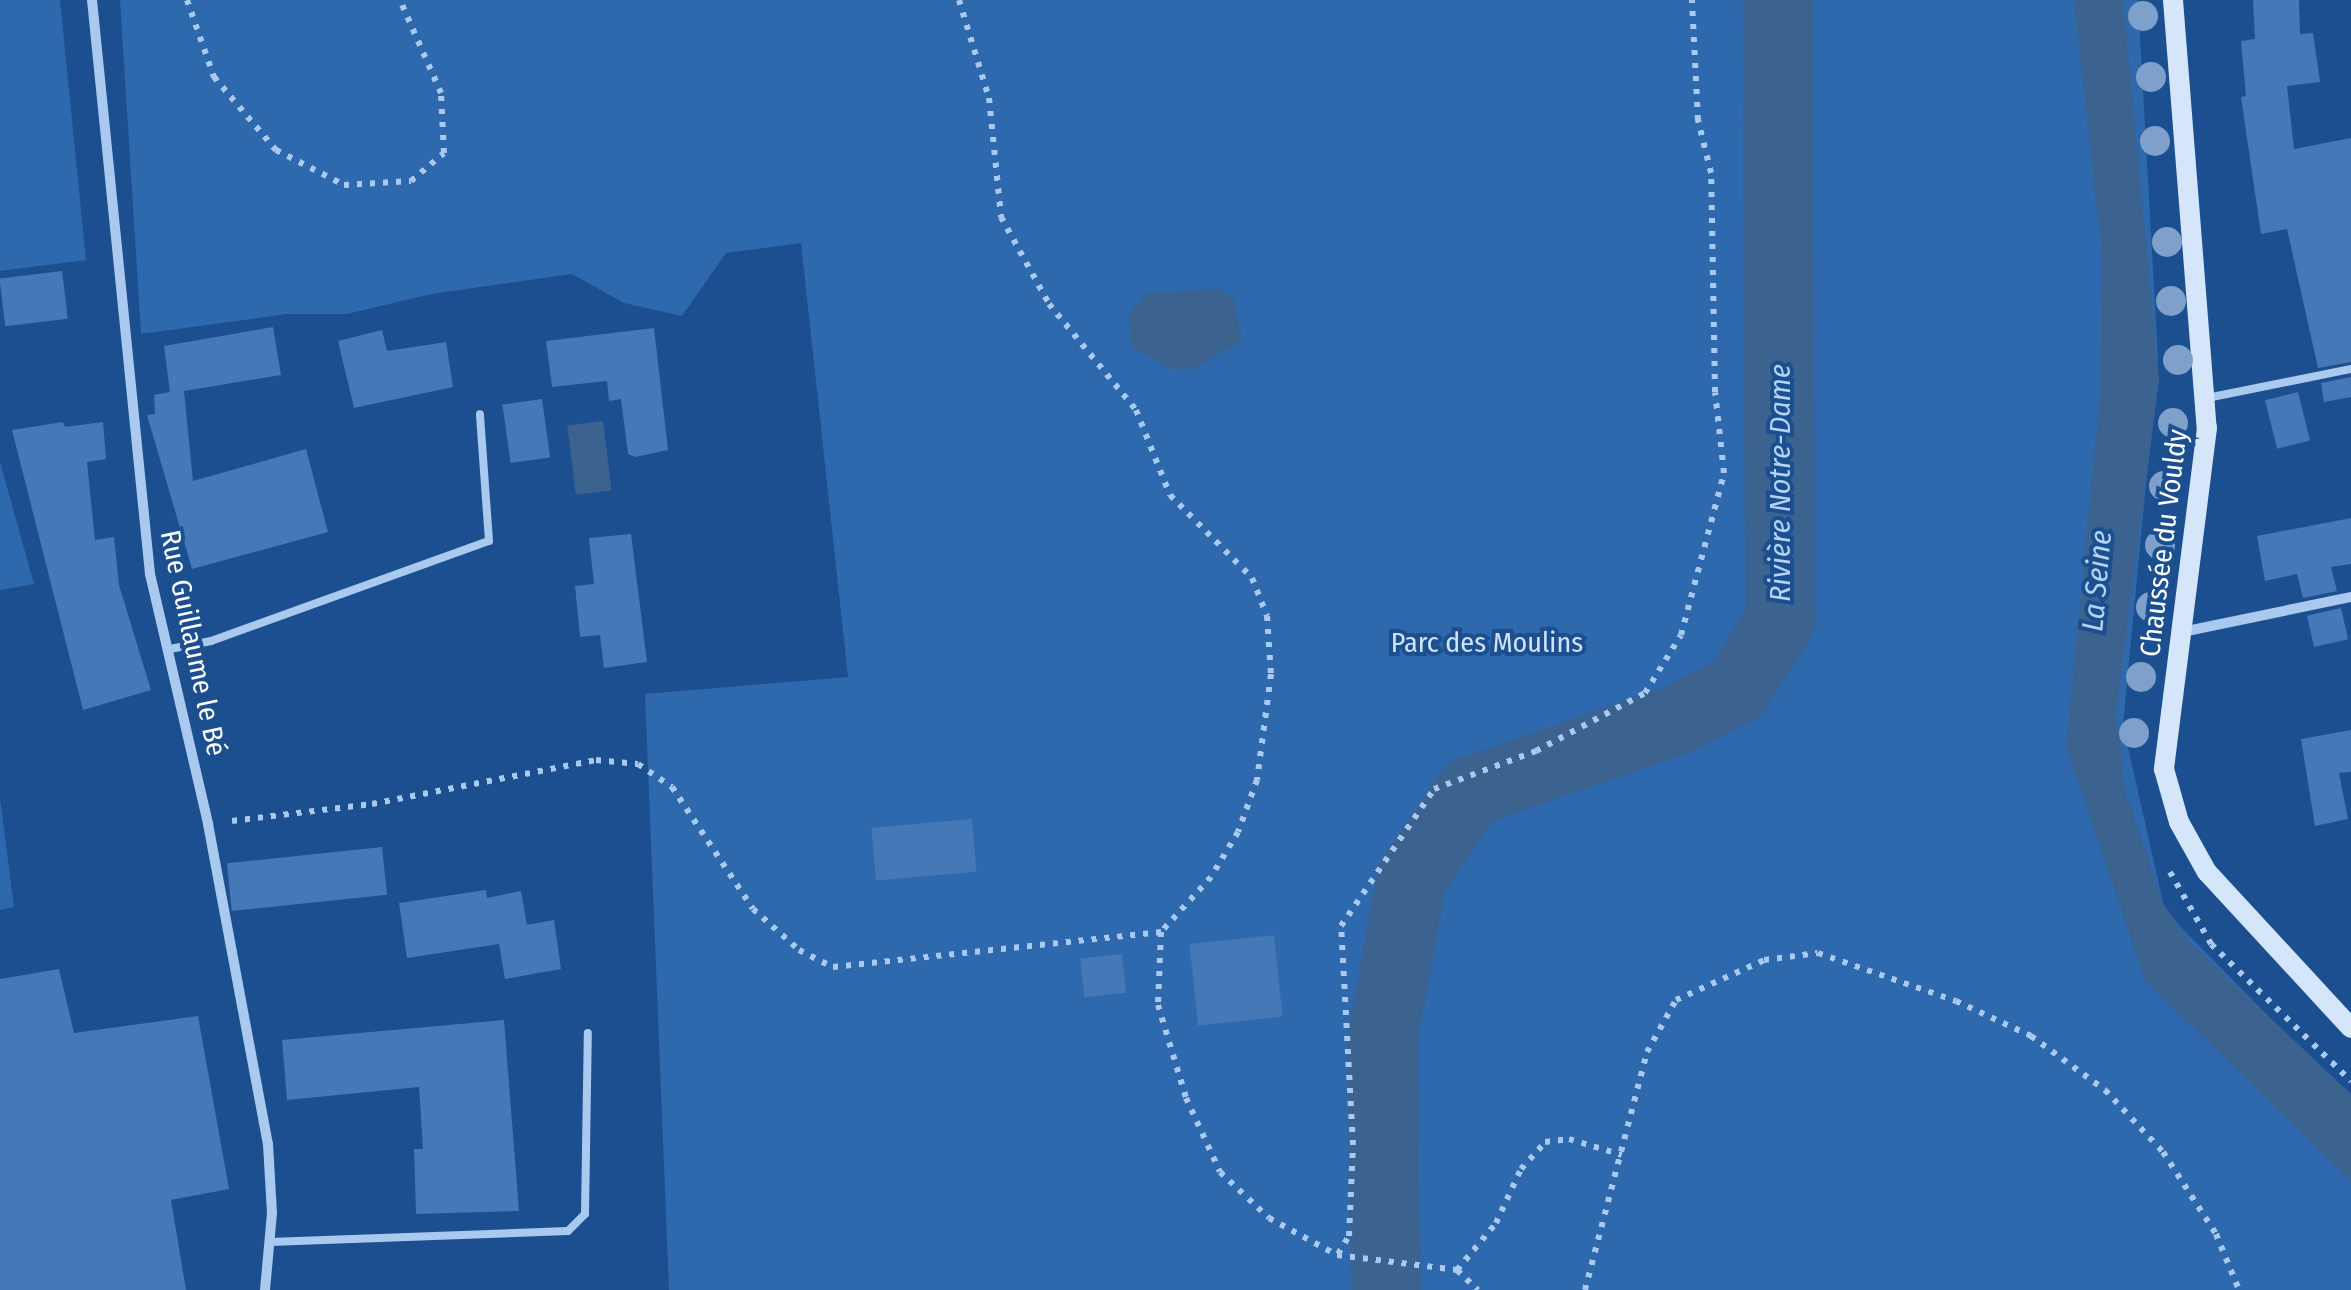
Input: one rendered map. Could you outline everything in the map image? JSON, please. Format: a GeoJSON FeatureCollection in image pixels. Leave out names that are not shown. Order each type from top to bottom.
{"type":"FeatureCollection","features":[{"type":"Feature","properties":{"kind":"street","name":"Rue Guillaume le Bé"},"geometry":{"type":"LineString","coordinates":[[92,0],[150,574],[208,824],[268,1144],[270,1242],[265,1290]]}},
{"type":"Feature","properties":{"kind":"street","name":"Chaussée du Vouldy"},"geometry":{"type":"LineString","coordinates":[[2173,0],[2206,398],[2164,770],[2180,822],[2207,872],[2246,921],[2351,1028]]}},
{"type":"Feature","properties":{"kind":"street"},"geometry":{"type":"LineString","coordinates":[[2181,632],[2351,597]]}},
{"type":"Feature","properties":{"kind":"lane"},"geometry":{"type":"LineString","coordinates":[[2206,398],[2351,369]]}},
{"type":"Feature","properties":{"kind":"lane"},"geometry":{"type":"LineString","coordinates":[[170,649],[211,641],[489,541],[480,414]]}},
{"type":"Feature","properties":{"kind":"lane"},"geometry":{"type":"LineString","coordinates":[[270,1242],[568,1230],[586,1214],[588,1033]]}},
{"type":"Feature","properties":{"kind":"path"},"geometry":{"type":"LineString","coordinates":[[187,0],[214,77],[276,150],[344,185],[411,181],[444,153],[441,93],[400,0]]}},
{"type":"Feature","properties":{"kind":"path"},"geometry":{"type":"LineString","coordinates":[[959,0],[989,98],[999,204],[1048,304],[1136,410],[1170,495],[1252,578],[1267,616],[1271,674],[1257,780],[1238,832],[1211,877],[1161,932],[1158,1005],[1186,1098],[1220,1172],[1269,1218],[1338,1255],[1457,1270],[1478,1290]]}},
{"type":"Feature","properties":{"kind":"path"},"geometry":{"type":"LineString","coordinates":[[1338,1255],[1349,1236],[1353,1145],[1341,926],[1434,789],[1536,751],[1645,692],[1681,636],[1724,472],[1715,392],[1712,172],[1698,120],[1692,0]]}},
{"type":"Feature","properties":{"kind":"path"},"geometry":{"type":"LineString","coordinates":[[208,824],[372,804],[596,760],[638,764],[672,787],[752,909],[799,950],[832,967],[1161,932]]}},
{"type":"Feature","properties":{"kind":"path"},"geometry":{"type":"LineString","coordinates":[[1586,1290],[1647,1052],[1676,1000],[1764,960],[1818,954],[1956,1001],[2030,1036],[2105,1090],[2163,1152],[2216,1234],[2239,1290]]}},
{"type":"Feature","properties":{"kind":"path"},"geometry":{"type":"LineString","coordinates":[[1457,1270],[1496,1223],[1521,1170],[1545,1142],[1569,1139],[1622,1154]]}},
{"type":"Feature","properties":{"kind":"green space"},"geometry":{"type":"Polygon","coordinates":[[[0,0],[60,0],[86,260],[0,271],[0,0]]]}},
{"type":"Feature","properties":{"kind":"green space","name":"Parc des Moulins"},"geometry":{"type":"Polygon","coordinates":[[[120,0],[2138,0],[2158,358],[2123,725],[2165,911],[2351,1100],[2351,1290],[669,1290],[645,694],[848,677],[801,243],[726,253],[682,316],[624,303],[572,274],[431,294],[347,314],[287,314],[141,334],[120,0]]]}},
{"type":"Feature","properties":{"kind":"green space"},"geometry":{"type":"Polygon","coordinates":[[[0,462],[34,584],[0,590],[0,462]]]}},
{"type":"Feature","properties":{"kind":"green space"},"geometry":{"type":"Polygon","coordinates":[[[0,798],[14,907],[0,910],[0,798]]]}},
{"type":"Feature","properties":{"kind":"water","name":"La Seine"},"geometry":{"type":"Polygon","coordinates":[[[2074,0],[2123,0],[2159,380],[2116,715],[2125,789],[2163,903],[2193,945],[2351,1094],[2351,1181],[2145,980],[2066,746],[2100,396],[2102,254],[2074,0]]]}},
{"type":"Feature","properties":{"kind":"water"},"geometry":{"type":"Polygon","coordinates":[[[1219,289],[1234,299],[1242,341],[1193,369],[1170,369],[1131,346],[1129,312],[1148,293],[1219,289]]]}},
{"type":"Feature","properties":{"kind":"water"},"geometry":{"type":"Polygon","coordinates":[[[603,421],[612,490],[576,495],[567,425],[603,421]]]}},
{"type":"Feature","properties":{"kind":"building"},"geometry":{"type":"Polygon","coordinates":[[[2253,0],[2299,0],[2300,34],[2313,33],[2320,82],[2287,86],[2294,149],[2351,138],[2351,362],[2318,368],[2287,229],[2261,234],[2241,97],[2246,96],[2241,41],[2255,39],[2253,0]]]}},
{"type":"Feature","properties":{"kind":"building"},"geometry":{"type":"Polygon","coordinates":[[[62,271],[68,319],[5,326],[0,279],[62,271]]]}},
{"type":"Feature","properties":{"kind":"building"},"geometry":{"type":"Polygon","coordinates":[[[273,327],[281,375],[184,391],[193,481],[306,449],[328,532],[192,569],[147,415],[155,414],[154,395],[170,392],[164,346],[273,327]]]}},
{"type":"Feature","properties":{"kind":"building"},"geometry":{"type":"Polygon","coordinates":[[[654,328],[668,450],[635,457],[628,454],[621,399],[609,401],[607,381],[552,387],[546,341],[654,328]]]}},
{"type":"Feature","properties":{"kind":"building"},"geometry":{"type":"Polygon","coordinates":[[[382,330],[387,351],[446,342],[453,387],[354,408],[338,341],[382,330]]]}},
{"type":"Feature","properties":{"kind":"building"},"geometry":{"type":"Polygon","coordinates":[[[2351,377],[2351,397],[2324,402],[2321,383],[2351,377]]]}},
{"type":"Feature","properties":{"kind":"building"},"geometry":{"type":"Polygon","coordinates":[[[2298,392],[2310,441],[2277,449],[2265,400],[2298,392]]]}},
{"type":"Feature","properties":{"kind":"building"},"geometry":{"type":"Polygon","coordinates":[[[542,399],[550,457],[511,463],[502,405],[542,399]]]}},
{"type":"Feature","properties":{"kind":"building"},"geometry":{"type":"Polygon","coordinates":[[[63,422],[65,427],[103,422],[106,459],[87,462],[95,540],[114,537],[119,585],[151,690],[83,710],[12,430],[63,422]]]}},
{"type":"Feature","properties":{"kind":"building"},"geometry":{"type":"Polygon","coordinates":[[[2351,518],[2351,564],[2331,567],[2337,591],[2303,598],[2297,574],[2265,581],[2257,536],[2351,518]]]}},
{"type":"Feature","properties":{"kind":"building"},"geometry":{"type":"Polygon","coordinates":[[[631,534],[647,662],[604,668],[600,635],[580,637],[575,586],[594,584],[589,538],[631,534]]]}},
{"type":"Feature","properties":{"kind":"building"},"geometry":{"type":"Polygon","coordinates":[[[2341,608],[2348,639],[2314,647],[2307,616],[2341,608]]]}},
{"type":"Feature","properties":{"kind":"building"},"geometry":{"type":"Polygon","coordinates":[[[2351,730],[2351,772],[2339,773],[2348,819],[2315,826],[2301,739],[2351,730]]]}},
{"type":"Feature","properties":{"kind":"building"},"geometry":{"type":"Polygon","coordinates":[[[972,819],[977,872],[876,881],[871,828],[972,819]]]}},
{"type":"Feature","properties":{"kind":"building"},"geometry":{"type":"Polygon","coordinates":[[[382,847],[387,895],[232,911],[227,863],[382,847]]]}},
{"type":"Feature","properties":{"kind":"building"},"geometry":{"type":"Polygon","coordinates":[[[486,890],[487,898],[521,891],[527,925],[554,920],[561,969],[505,979],[499,944],[407,958],[399,903],[486,890]]]}},
{"type":"Feature","properties":{"kind":"building"},"geometry":{"type":"Polygon","coordinates":[[[1274,935],[1283,1017],[1198,1025],[1189,944],[1274,935]]]}},
{"type":"Feature","properties":{"kind":"building"},"geometry":{"type":"Polygon","coordinates":[[[1122,954],[1126,993],[1084,997],[1080,958],[1122,954]]]}},
{"type":"Feature","properties":{"kind":"building"},"geometry":{"type":"Polygon","coordinates":[[[59,969],[74,1033],[198,1016],[229,1189],[171,1200],[186,1290],[0,1290],[0,979],[59,969]]]}},
{"type":"Feature","properties":{"kind":"building"},"geometry":{"type":"Polygon","coordinates":[[[504,1020],[519,1211],[416,1214],[414,1149],[423,1149],[419,1087],[287,1100],[282,1040],[504,1020]]]}},
{"type":"Feature","properties":{"kind":"waterway","name":"Rivière Notre-Dame"},"geometry":{"type":"LineString","coordinates":[[1386,1290],[1382,1042],[1412,877],[1470,792],[1679,719],[1737,689],[1780,621],[1778,0]]}}]}
